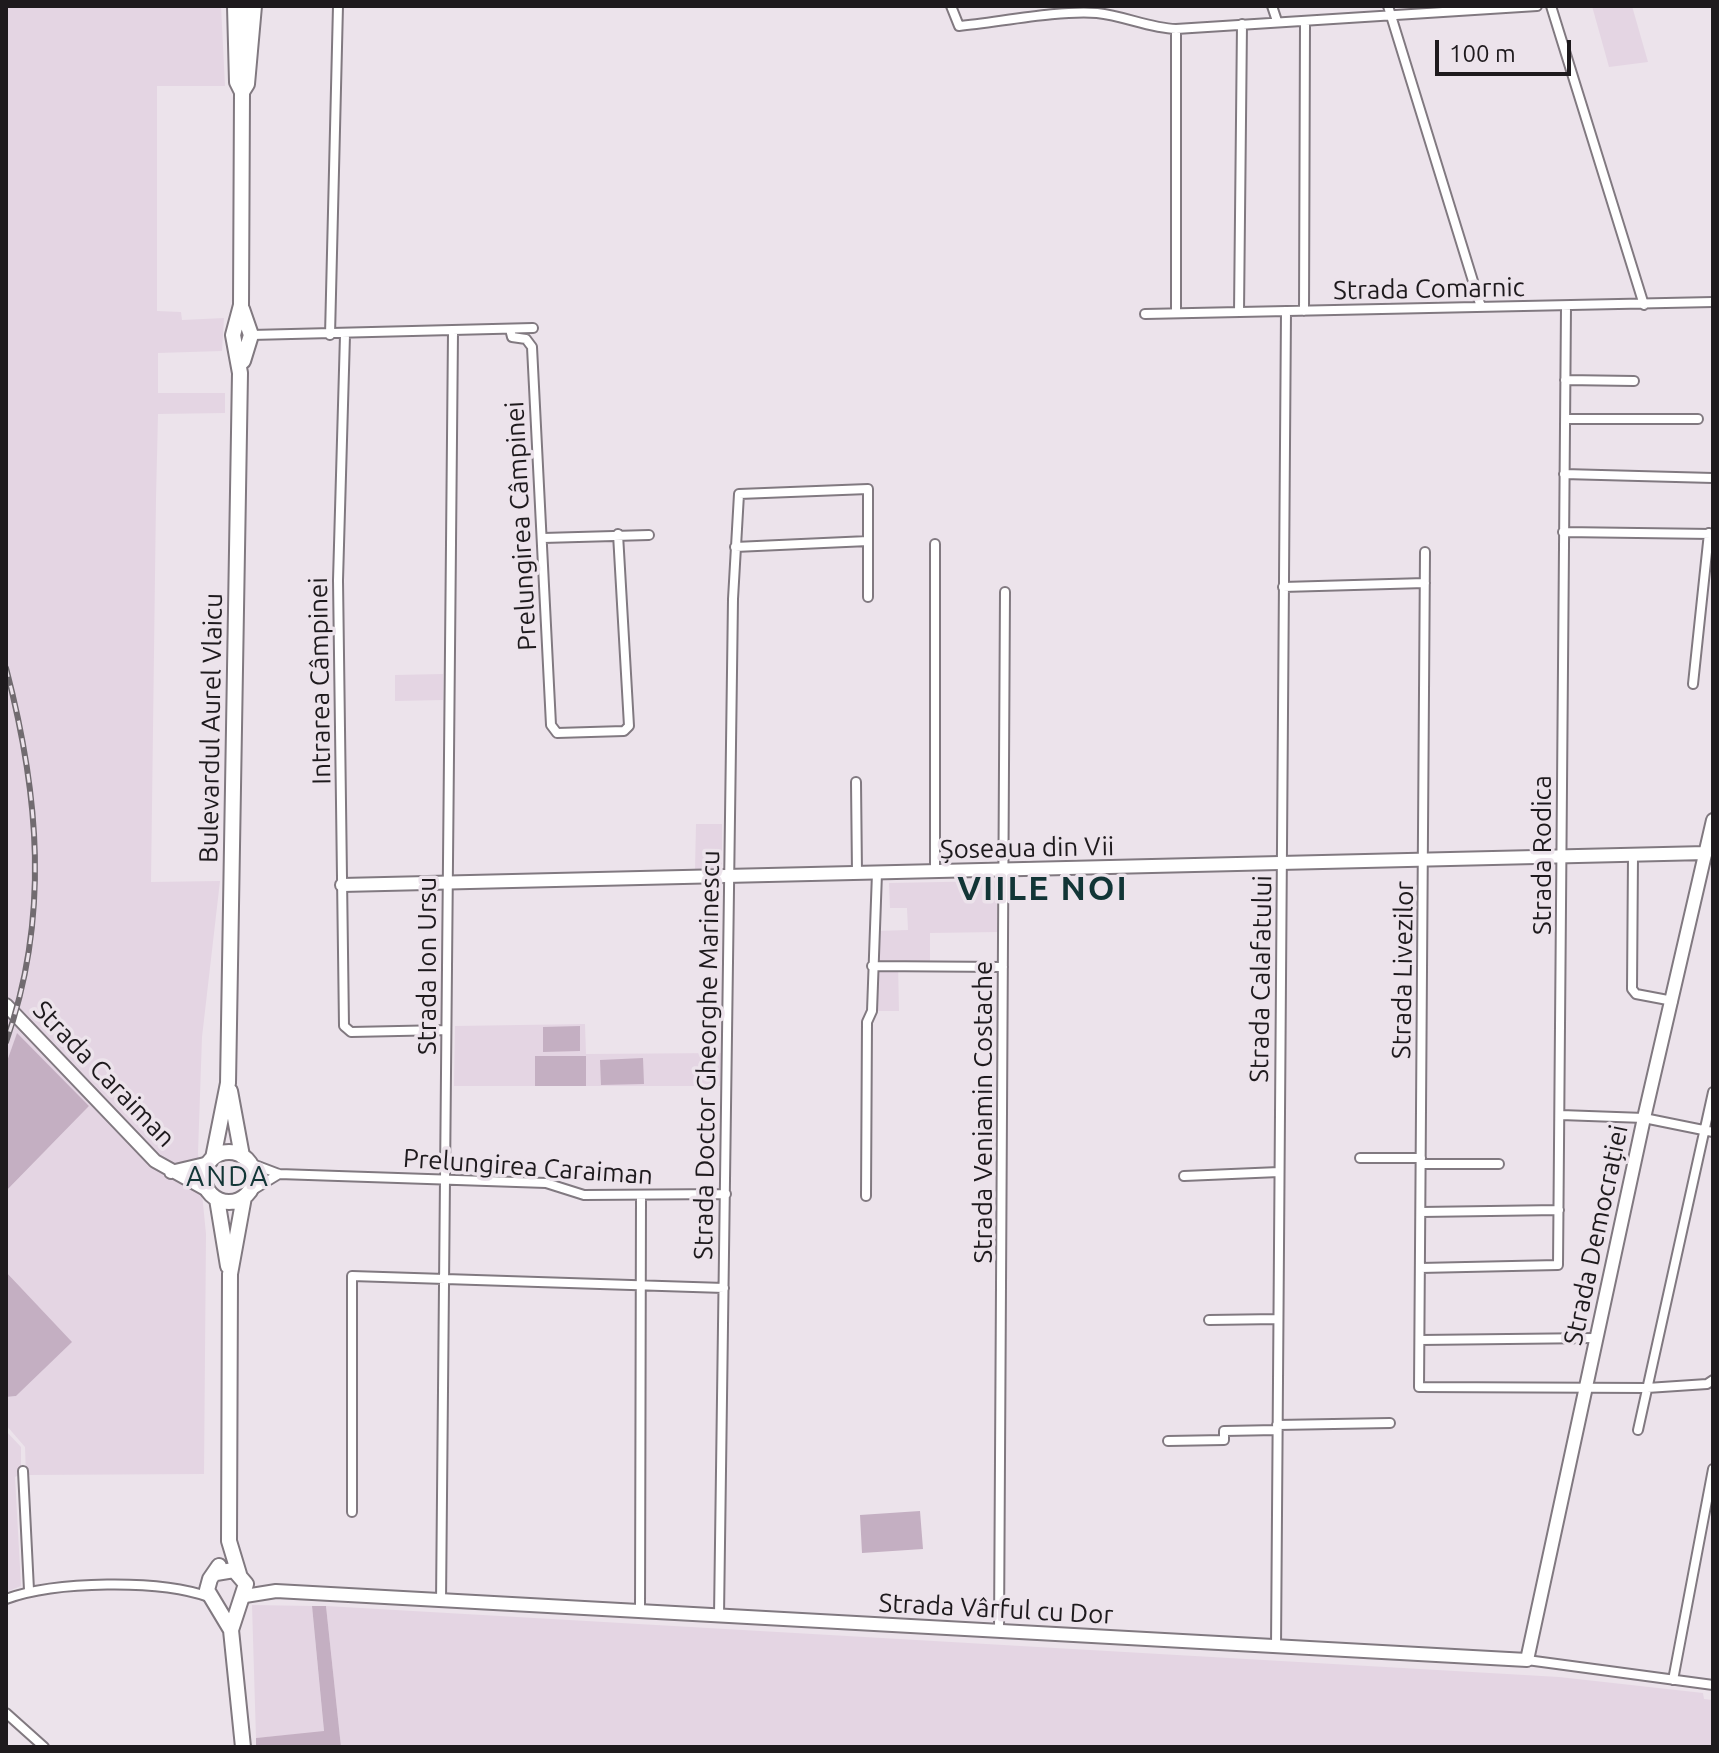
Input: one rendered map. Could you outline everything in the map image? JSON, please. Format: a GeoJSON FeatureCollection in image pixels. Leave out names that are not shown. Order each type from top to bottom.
{"type":"FeatureCollection","features":[{"type":"Feature","properties":{"kind":"main road","name":"Bulevardul Aurel Vlaicu"},"geometry":{"type":"LineString","coordinates":[[211,1160],[228,1083],[243,335],[242,92],[237,82],[235,6]]}},
{"type":"Feature","properties":{"kind":"main road","name":"Bulevardul Aurel Vlaicu"},"geometry":{"type":"LineString","coordinates":[[242,92],[247,84],[254,6]]}},
{"type":"Feature","properties":{"kind":"main road","name":"Bulevardul Aurel Vlaicu"},"geometry":{"type":"LineString","coordinates":[[228,1083],[246,1160]]}},
{"type":"Feature","properties":{"kind":"main road"},"geometry":{"type":"LineString","coordinates":[[230,1274],[213,1195],[204,1175],[211,1160],[226,1152],[246,1160],[254,1177],[246,1195],[230,1274],[229,1541],[241,1576],[243,1598],[231,1630]]}},
{"type":"Feature","properties":{"kind":"main road"},"geometry":{"type":"LineString","coordinates":[[213,1195],[227,1202],[246,1195]]}},
{"type":"Feature","properties":{"kind":"main road"},"geometry":{"type":"LineString","coordinates":[[229,1541],[213,1576],[213,1601],[231,1630],[243,1747]]}},
{"type":"Feature","properties":{"kind":"main road"},"geometry":{"type":"LineString","coordinates":[[213,1576],[228,1569],[241,1576]]}},
{"type":"Feature","properties":{"kind":"main road"},"geometry":{"type":"LineString","coordinates":[[213,1601],[231,1608],[243,1598]]}},
{"type":"Feature","properties":{"kind":"street","name":"Bulevardul Aurel Vlaicu"},"geometry":{"type":"LineString","coordinates":[[242,92],[243,6]]}},
{"type":"Feature","properties":{"kind":"street"},"geometry":{"type":"LineString","coordinates":[[330,335],[338,6]]}},
{"type":"Feature","properties":{"kind":"street"},"geometry":{"type":"LineString","coordinates":[[951,6],[959,26],[1093,13],[1135,20],[1157,28],[1176,29],[1537,6]]}},
{"type":"Feature","properties":{"kind":"street"},"geometry":{"type":"LineString","coordinates":[[1272,6],[1277,21]]}},
{"type":"Feature","properties":{"kind":"street"},"geometry":{"type":"LineString","coordinates":[[1388,6],[1481,307]]}},
{"type":"Feature","properties":{"kind":"street"},"geometry":{"type":"LineString","coordinates":[[1551,6],[1644,305]]}},
{"type":"Feature","properties":{"kind":"street"},"geometry":{"type":"LineString","coordinates":[[1304,311],[1305,21]]}},
{"type":"Feature","properties":{"kind":"street"},"geometry":{"type":"LineString","coordinates":[[1239,312],[1242,24]]}},
{"type":"Feature","properties":{"kind":"street"},"geometry":{"type":"LineString","coordinates":[[1176,29],[1176,313]]}},
{"type":"Feature","properties":{"kind":"street","name":"Strada Comarnic"},"geometry":{"type":"LineString","coordinates":[[1145,314],[1713,302]]}},
{"type":"Feature","properties":{"kind":"street","name":"Strada Rodica"},"geometry":{"type":"LineString","coordinates":[[1420,1268],[1558,1265],[1566,307]]}},
{"type":"Feature","properties":{"kind":"street","name":"Strada Calafatului"},"geometry":{"type":"LineString","coordinates":[[1276,1646],[1286,311]]}},
{"type":"Feature","properties":{"kind":"street"},"geometry":{"type":"LineString","coordinates":[[243,335],[345,335],[533,328]]}},
{"type":"Feature","properties":{"kind":"street","name":"Prelungirea Câmpinei"},"geometry":{"type":"LineString","coordinates":[[510,329],[512,337],[526,339],[532,347],[551,725],[557,733],[624,731],[629,726],[618,534]]}},
{"type":"Feature","properties":{"kind":"street","name":"Strada Ion Ursu"},"geometry":{"type":"LineString","coordinates":[[441,1601],[453,332]]}},
{"type":"Feature","properties":{"kind":"street","name":"Intrarea Câmpinei"},"geometry":{"type":"LineString","coordinates":[[345,335],[338,580],[344,1026],[351,1032],[446,1030]]}},
{"type":"Feature","properties":{"kind":"street"},"geometry":{"type":"LineString","coordinates":[[1565,380],[1634,381]]}},
{"type":"Feature","properties":{"kind":"street"},"geometry":{"type":"LineString","coordinates":[[1565,419],[1698,419]]}},
{"type":"Feature","properties":{"kind":"street"},"geometry":{"type":"LineString","coordinates":[[1564,474],[1713,478]]}},
{"type":"Feature","properties":{"kind":"street","name":"Strada Doctor Gheorghe Marinescu"},"geometry":{"type":"LineString","coordinates":[[719,1616],[729,877],[735,547],[739,494],[868,489],[868,541]]}},
{"type":"Feature","properties":{"kind":"street"},"geometry":{"type":"LineString","coordinates":[[1563,532],[1711,533],[1693,684]]}},
{"type":"Feature","properties":{"kind":"street"},"geometry":{"type":"LineString","coordinates":[[543,538],[649,535]]}},
{"type":"Feature","properties":{"kind":"street"},"geometry":{"type":"LineString","coordinates":[[735,547],[868,541],[868,597]]}},
{"type":"Feature","properties":{"kind":"street"},"geometry":{"type":"LineString","coordinates":[[935,544],[935,872]]}},
{"type":"Feature","properties":{"kind":"street","name":"Strada Livezilor"},"geometry":{"type":"LineString","coordinates":[[1425,552],[1419,1387],[1585,1389]]}},
{"type":"Feature","properties":{"kind":"street"},"geometry":{"type":"LineString","coordinates":[[1283,587],[1425,583]]}},
{"type":"Feature","properties":{"kind":"street","name":"Strada Veniamin Costache"},"geometry":{"type":"LineString","coordinates":[[999,1632],[1005,592]]}},
{"type":"Feature","properties":{"kind":"street"},"geometry":{"type":"LineString","coordinates":[[856,782],[857,873]]}},
{"type":"Feature","properties":{"kind":"street","name":"Strada Democrației"},"geometry":{"type":"LineString","coordinates":[[1527,1660],[1644,1118],[1709,853],[1713,820]]}},
{"type":"Feature","properties":{"kind":"street","name":"Șoseaua din Vii"},"geometry":{"type":"LineString","coordinates":[[342,885],[1709,853]]}},
{"type":"Feature","properties":{"kind":"street"},"geometry":{"type":"LineString","coordinates":[[1633,856],[1632,989],[1636,994],[1673,1001]]}},
{"type":"Feature","properties":{"kind":"street"},"geometry":{"type":"LineString","coordinates":[[866,1196],[867,1022],[872,1011],[877,873]]}},
{"type":"Feature","properties":{"kind":"street"},"geometry":{"type":"LineString","coordinates":[[872,966],[1003,967]]}},
{"type":"Feature","properties":{"kind":"street","name":"Strada Caraiman"},"geometry":{"type":"LineString","coordinates":[[6,1005],[155,1161],[213,1195]]}},
{"type":"Feature","properties":{"kind":"street"},"geometry":{"type":"LineString","coordinates":[[1638,1430],[1709,1131],[1713,1092]]}},
{"type":"Feature","properties":{"kind":"street"},"geometry":{"type":"LineString","coordinates":[[1561,1115],[1644,1118],[1709,1131]]}},
{"type":"Feature","properties":{"kind":"street"},"geometry":{"type":"LineString","coordinates":[[1360,1158],[1499,1164]]}},
{"type":"Feature","properties":{"kind":"street","name":"Strada Caraiman"},"geometry":{"type":"LineString","coordinates":[[171,1172],[211,1160]]}},
{"type":"Feature","properties":{"kind":"street","name":"Prelungirea Caraiman"},"geometry":{"type":"LineString","coordinates":[[246,1160],[279,1174],[546,1183],[584,1195],[726,1194]]}},
{"type":"Feature","properties":{"kind":"street"},"geometry":{"type":"LineString","coordinates":[[1184,1176],[1279,1172]]}},
{"type":"Feature","properties":{"kind":"street"},"geometry":{"type":"LineString","coordinates":[[246,1195],[279,1174]]}},
{"type":"Feature","properties":{"kind":"street"},"geometry":{"type":"LineString","coordinates":[[640,1612],[641,1196]]}},
{"type":"Feature","properties":{"kind":"street"},"geometry":{"type":"LineString","coordinates":[[1421,1212],[1559,1210]]}},
{"type":"Feature","properties":{"kind":"street"},"geometry":{"type":"LineString","coordinates":[[352,1512],[352,1276],[444,1276],[724,1288]]}},
{"type":"Feature","properties":{"kind":"street"},"geometry":{"type":"LineString","coordinates":[[1209,1320],[1278,1319]]}},
{"type":"Feature","properties":{"kind":"street"},"geometry":{"type":"LineString","coordinates":[[1420,1340],[1596,1338]]}},
{"type":"Feature","properties":{"kind":"street"},"geometry":{"type":"LineString","coordinates":[[1585,1389],[1707,1384],[1713,1380]]}},
{"type":"Feature","properties":{"kind":"street"},"geometry":{"type":"LineString","coordinates":[[1168,1441],[1224,1440],[1224,1431],[1390,1423]]}},
{"type":"Feature","properties":{"kind":"street"},"geometry":{"type":"LineString","coordinates":[[1673,1680],[1713,1469]]}},
{"type":"Feature","properties":{"kind":"street"},"geometry":{"type":"LineString","coordinates":[[23,1471],[29,1590]]}},
{"type":"Feature","properties":{"kind":"street"},"geometry":{"type":"LineString","coordinates":[[187,1589],[213,1576]]}},
{"type":"Feature","properties":{"kind":"street","name":"Strada Vârful cu Dor"},"geometry":{"type":"LineString","coordinates":[[241,1576],[276,1591]]}},
{"type":"Feature","properties":{"kind":"street"},"geometry":{"type":"LineString","coordinates":[[6,1599],[29,1590],[61,1585],[187,1589],[213,1601]]}},
{"type":"Feature","properties":{"kind":"street","name":"Strada Vârful cu Dor"},"geometry":{"type":"LineString","coordinates":[[243,1598],[276,1591],[1527,1660],[1713,1685]]}},
{"type":"Feature","properties":{"kind":"street"},"geometry":{"type":"LineString","coordinates":[[6,1713],[44,1747]]}},
{"type":"Feature","properties":{"kind":"shaded area"},"geometry":{"type":"Polygon","coordinates":[[[6,6],[221,6],[225,86],[157,86],[157,311],[181,312],[182,320],[224,318],[222,351],[158,353],[158,393],[225,393],[225,413],[158,414],[156,499],[151,882],[220,881],[202,1037],[198,1153],[206,1234],[204,1474],[26,1475],[25,1447],[6,1425],[6,1397],[16,1396],[71,1342],[6,1272],[6,1191],[89,1106],[17,1034],[6,1064],[6,6]]]}},
{"type":"Feature","properties":{"kind":"shaded area"},"geometry":{"type":"Polygon","coordinates":[[[1592,6],[1632,6],[1648,62],[1609,67],[1592,6]]]}},
{"type":"Feature","properties":{"kind":"shaded area"},"geometry":{"type":"Polygon","coordinates":[[[443,674],[443,700],[395,701],[395,675],[443,674]]]}},
{"type":"Feature","properties":{"kind":"shaded area"},"geometry":{"type":"Polygon","coordinates":[[[696,824],[722,824],[722,870],[695,870],[696,824]]]}},
{"type":"Feature","properties":{"kind":"shaded area"},"geometry":{"type":"Polygon","coordinates":[[[997,881],[998,932],[930,933],[930,961],[898,962],[899,1011],[876,1011],[876,931],[908,930],[907,908],[890,908],[889,883],[997,881]]]}},
{"type":"Feature","properties":{"kind":"shaded area"},"geometry":{"type":"Polygon","coordinates":[[[585,1024],[586,1054],[721,1053],[720,1086],[454,1086],[455,1026],[585,1024]]]}},
{"type":"Feature","properties":{"kind":"shaded area"},"geometry":{"type":"Polygon","coordinates":[[[580,1026],[580,1051],[543,1052],[543,1027],[580,1026]]]}},
{"type":"Feature","properties":{"kind":"shaded area"},"geometry":{"type":"Polygon","coordinates":[[[17,1033],[89,1106],[6,1191],[6,1064],[17,1033]]]}},
{"type":"Feature","properties":{"kind":"shaded area"},"geometry":{"type":"Polygon","coordinates":[[[535,1056],[586,1056],[586,1086],[535,1086],[535,1056]]]}},
{"type":"Feature","properties":{"kind":"shaded area"},"geometry":{"type":"Polygon","coordinates":[[[643,1058],[644,1084],[601,1085],[600,1060],[643,1058]]]}},
{"type":"Feature","properties":{"kind":"shaded area"},"geometry":{"type":"Polygon","coordinates":[[[6,1272],[72,1342],[16,1396],[6,1397],[6,1272]]]}},
{"type":"Feature","properties":{"kind":"shaded area"},"geometry":{"type":"Polygon","coordinates":[[[6,1431],[21,1447],[21,1474],[15,1477],[21,1586],[6,1592],[6,1431]]]}},
{"type":"Feature","properties":{"kind":"shaded area"},"geometry":{"type":"Polygon","coordinates":[[[920,1511],[923,1549],[862,1553],[860,1515],[920,1511]]]}},
{"type":"Feature","properties":{"kind":"shaded area"},"geometry":{"type":"Polygon","coordinates":[[[252,1605],[312,1606],[324,1732],[256,1738],[252,1605]]]}},
{"type":"Feature","properties":{"kind":"shaded area"},"geometry":{"type":"Polygon","coordinates":[[[312,1606],[326,1606],[341,1747],[256,1747],[256,1738],[324,1731],[312,1606]]]}},
{"type":"Feature","properties":{"kind":"shaded area"},"geometry":{"type":"Polygon","coordinates":[[[326,1606],[1559,1677],[1703,1693],[1704,1699],[1713,1700],[1713,1747],[341,1747],[326,1606]]]}},
{"type":"Feature","properties":{"kind":"railway"},"geometry":{"type":"LineString","coordinates":[[6,668],[26,762],[35,855],[29,949],[6,1042]]}},
{"type":"Feature","properties":{"kind":"district","name":"VIILE NOI"},"geometry":{"type":"Point","coordinates":[1043,889]}},
{"type":"Feature","properties":{"kind":"district","name":"ANDA"},"geometry":{"type":"Point","coordinates":[228,1177]}}]}
